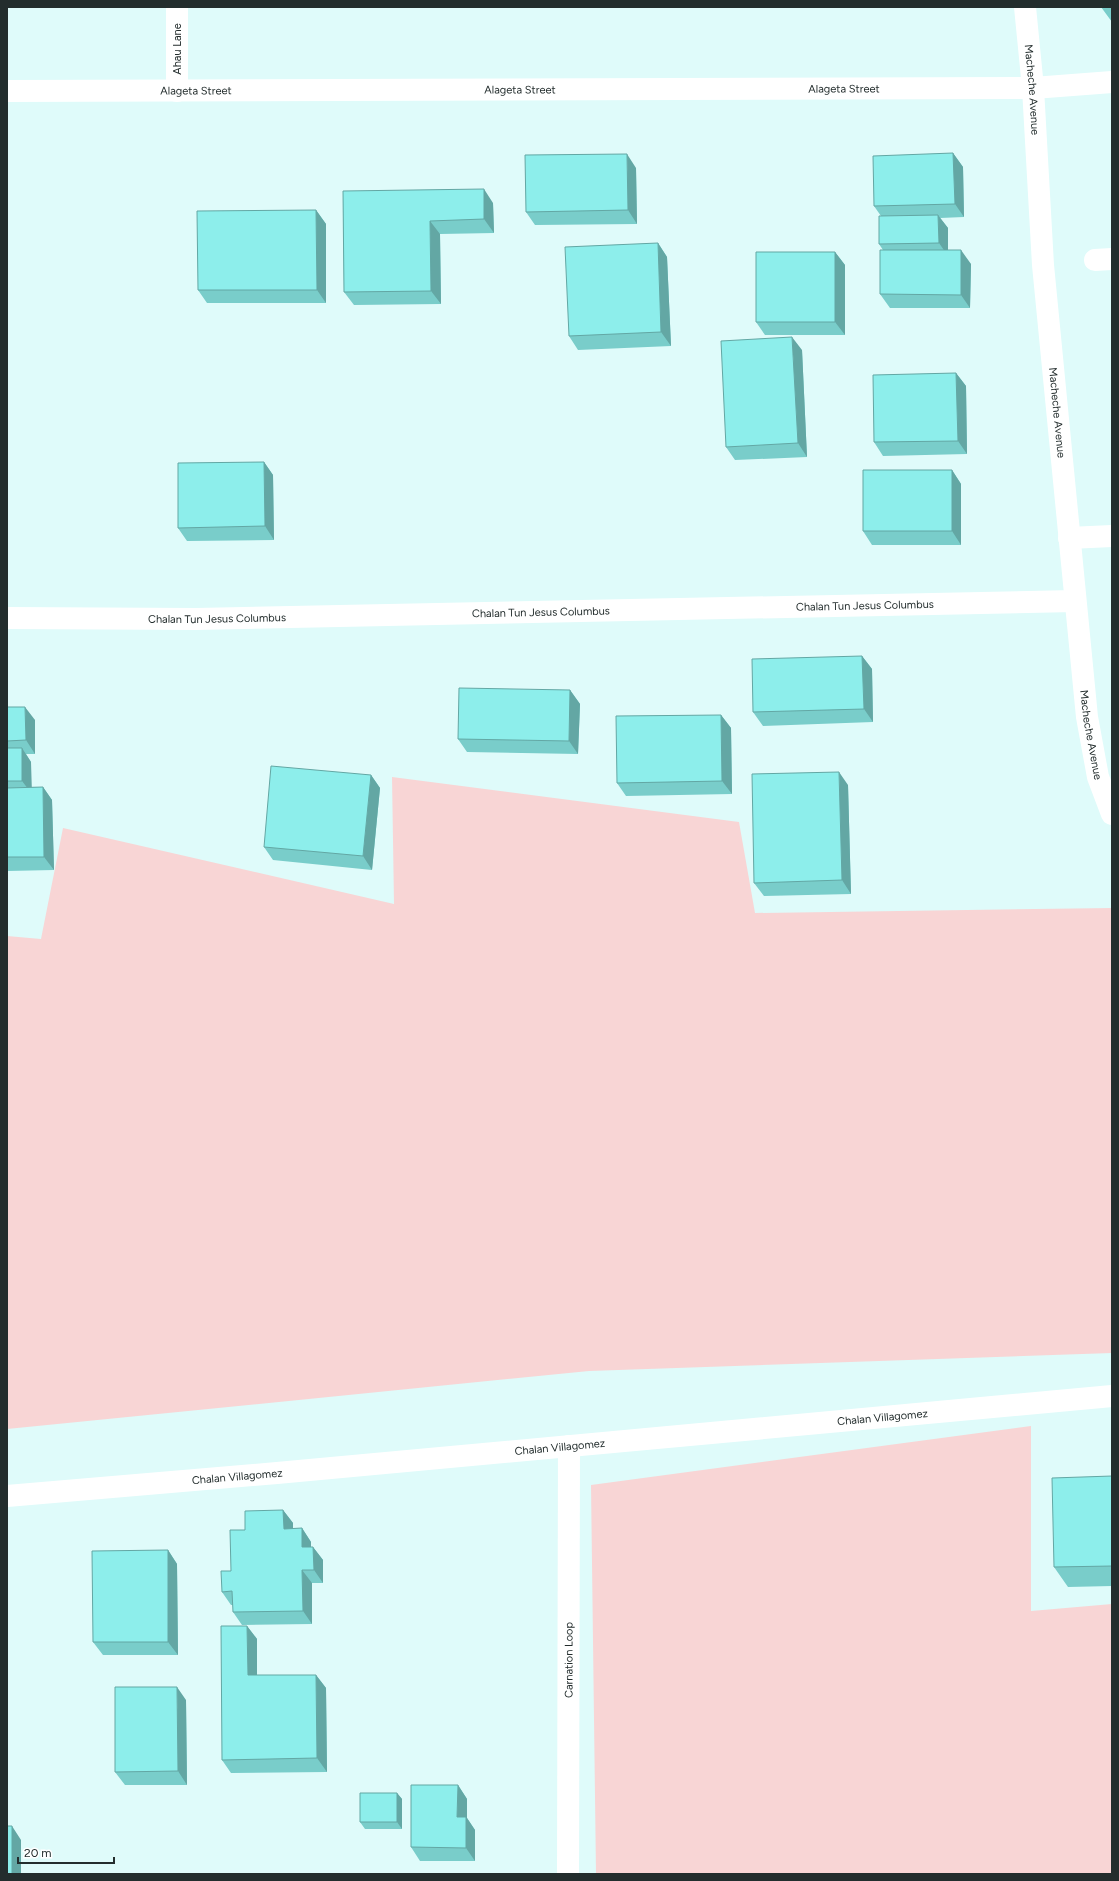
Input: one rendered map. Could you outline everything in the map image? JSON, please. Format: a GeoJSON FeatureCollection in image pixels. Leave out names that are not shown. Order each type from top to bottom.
{"type":"FeatureCollection","features":[{"type":"Feature","properties":{"kind":"street","name":"Ahau Lane"},"geometry":{"type":"LineString","coordinates":[[177,7],[177,91]]}},
{"type":"Feature","properties":{"kind":"street","name":"Macheche Avenue"},"geometry":{"type":"LineString","coordinates":[[1025,7],[1033,88],[1042,265],[1087,717],[1098,777],[1112,814]]}},
{"type":"Feature","properties":{"kind":"street","name":"Alageta Street"},"geometry":{"type":"LineString","coordinates":[[7,91],[1033,88],[1112,82]]}},
{"type":"Feature","properties":{"kind":"street"},"geometry":{"type":"LineString","coordinates":[[1069,538],[1112,536]]}},
{"type":"Feature","properties":{"kind":"street","name":"Chalan Tun Jesus Columbus"},"geometry":{"type":"LineString","coordinates":[[7,618],[196,619],[1075,601]]}},
{"type":"Feature","properties":{"kind":"street","name":"Chalan Villagomez"},"geometry":{"type":"LineString","coordinates":[[7,1496],[1112,1396]]}},
{"type":"Feature","properties":{"kind":"street","name":"Carnation Loop"},"geometry":{"type":"LineString","coordinates":[[568,1874],[569,1446]]}},
{"type":"Feature","properties":{"kind":"shaded area"},"geometry":{"type":"Polygon","coordinates":[[[392,777],[739,822],[755,913],[1112,908],[1112,1353],[589,1371],[7,1429],[7,936],[41,939],[63,828],[394,904],[392,777]]]}},
{"type":"Feature","properties":{"kind":"shaded area"},"geometry":{"type":"Polygon","coordinates":[[[1031,1426],[1031,1611],[1112,1604],[1112,1874],[596,1874],[591,1485],[1031,1426]]]}},
{"type":"Feature","properties":{"kind":"building"},"geometry":{"type":"Polygon","coordinates":[[[953,153],[955,204],[874,206],[873,156],[953,153]]]}},
{"type":"Feature","properties":{"kind":"building"},"geometry":{"type":"Polygon","coordinates":[[[627,154],[628,210],[526,212],[525,155],[627,154]]]}},
{"type":"Feature","properties":{"kind":"building"},"geometry":{"type":"Polygon","coordinates":[[[484,189],[484,219],[430,221],[431,291],[344,292],[343,191],[484,189]]]}},
{"type":"Feature","properties":{"kind":"building"},"geometry":{"type":"Polygon","coordinates":[[[316,210],[317,290],[198,290],[197,211],[316,210]]]}},
{"type":"Feature","properties":{"kind":"building"},"geometry":{"type":"Polygon","coordinates":[[[938,215],[939,243],[879,244],[879,216],[938,215]]]}},
{"type":"Feature","properties":{"kind":"building"},"geometry":{"type":"Polygon","coordinates":[[[658,243],[661,332],[569,336],[565,247],[658,243]]]}},
{"type":"Feature","properties":{"kind":"building"},"geometry":{"type":"Polygon","coordinates":[[[880,250],[961,250],[961,295],[880,294],[880,250]]]}},
{"type":"Feature","properties":{"kind":"building"},"geometry":{"type":"Polygon","coordinates":[[[756,252],[835,252],[835,322],[756,322],[756,252]]]}},
{"type":"Feature","properties":{"kind":"building"},"geometry":{"type":"Polygon","coordinates":[[[792,337],[798,443],[726,447],[721,341],[792,337]]]}},
{"type":"Feature","properties":{"kind":"building"},"geometry":{"type":"Polygon","coordinates":[[[956,373],[958,441],[874,442],[873,375],[956,373]]]}},
{"type":"Feature","properties":{"kind":"building"},"geometry":{"type":"Polygon","coordinates":[[[264,462],[265,526],[178,528],[178,463],[264,462]]]}},
{"type":"Feature","properties":{"kind":"building"},"geometry":{"type":"Polygon","coordinates":[[[863,470],[952,470],[952,531],[863,531],[863,470]]]}},
{"type":"Feature","properties":{"kind":"building"},"geometry":{"type":"Polygon","coordinates":[[[862,656],[864,709],[753,712],[752,659],[862,656]]]}},
{"type":"Feature","properties":{"kind":"building"},"geometry":{"type":"Polygon","coordinates":[[[459,688],[570,690],[569,741],[458,739],[459,688]]]}},
{"type":"Feature","properties":{"kind":"building"},"geometry":{"type":"Polygon","coordinates":[[[7,707],[25,707],[26,740],[7,741],[7,707]]]}},
{"type":"Feature","properties":{"kind":"building"},"geometry":{"type":"Polygon","coordinates":[[[721,715],[722,781],[617,783],[616,716],[721,715]]]}},
{"type":"Feature","properties":{"kind":"building"},"geometry":{"type":"Polygon","coordinates":[[[7,748],[22,748],[22,781],[7,781],[7,748]]]}},
{"type":"Feature","properties":{"kind":"building"},"geometry":{"type":"Polygon","coordinates":[[[271,766],[371,775],[363,856],[264,847],[271,766]]]}},
{"type":"Feature","properties":{"kind":"building"},"geometry":{"type":"Polygon","coordinates":[[[839,772],[842,880],[754,883],[752,774],[839,772]]]}},
{"type":"Feature","properties":{"kind":"building"},"geometry":{"type":"Polygon","coordinates":[[[43,787],[44,857],[7,857],[7,788],[43,787]]]}},
{"type":"Feature","properties":{"kind":"building"},"geometry":{"type":"Polygon","coordinates":[[[1112,1476],[1112,1566],[1054,1567],[1052,1478],[1112,1476]]]}},
{"type":"Feature","properties":{"kind":"building"},"geometry":{"type":"Polygon","coordinates":[[[283,1510],[284,1529],[302,1528],[302,1547],[313,1547],[314,1570],[302,1570],[303,1611],[233,1612],[232,1591],[222,1592],[221,1571],[231,1571],[230,1530],[245,1530],[245,1511],[283,1510]]]}},
{"type":"Feature","properties":{"kind":"building"},"geometry":{"type":"Polygon","coordinates":[[[168,1550],[168,1642],[93,1642],[92,1551],[168,1550]]]}},
{"type":"Feature","properties":{"kind":"building"},"geometry":{"type":"Polygon","coordinates":[[[221,1626],[247,1626],[248,1675],[316,1675],[317,1758],[222,1760],[221,1626]]]}},
{"type":"Feature","properties":{"kind":"building"},"geometry":{"type":"Polygon","coordinates":[[[115,1687],[177,1687],[178,1771],[115,1772],[115,1687]]]}},
{"type":"Feature","properties":{"kind":"building"},"geometry":{"type":"Polygon","coordinates":[[[411,1785],[458,1785],[457,1817],[466,1817],[466,1848],[411,1847],[411,1785]]]}},
{"type":"Feature","properties":{"kind":"building"},"geometry":{"type":"Polygon","coordinates":[[[360,1793],[397,1793],[397,1822],[360,1822],[360,1793]]]}},
{"type":"Feature","properties":{"kind":"building"},"geometry":{"type":"Polygon","coordinates":[[[7,1826],[12,1826],[12,1874],[7,1874],[7,1826]]]}}]}
